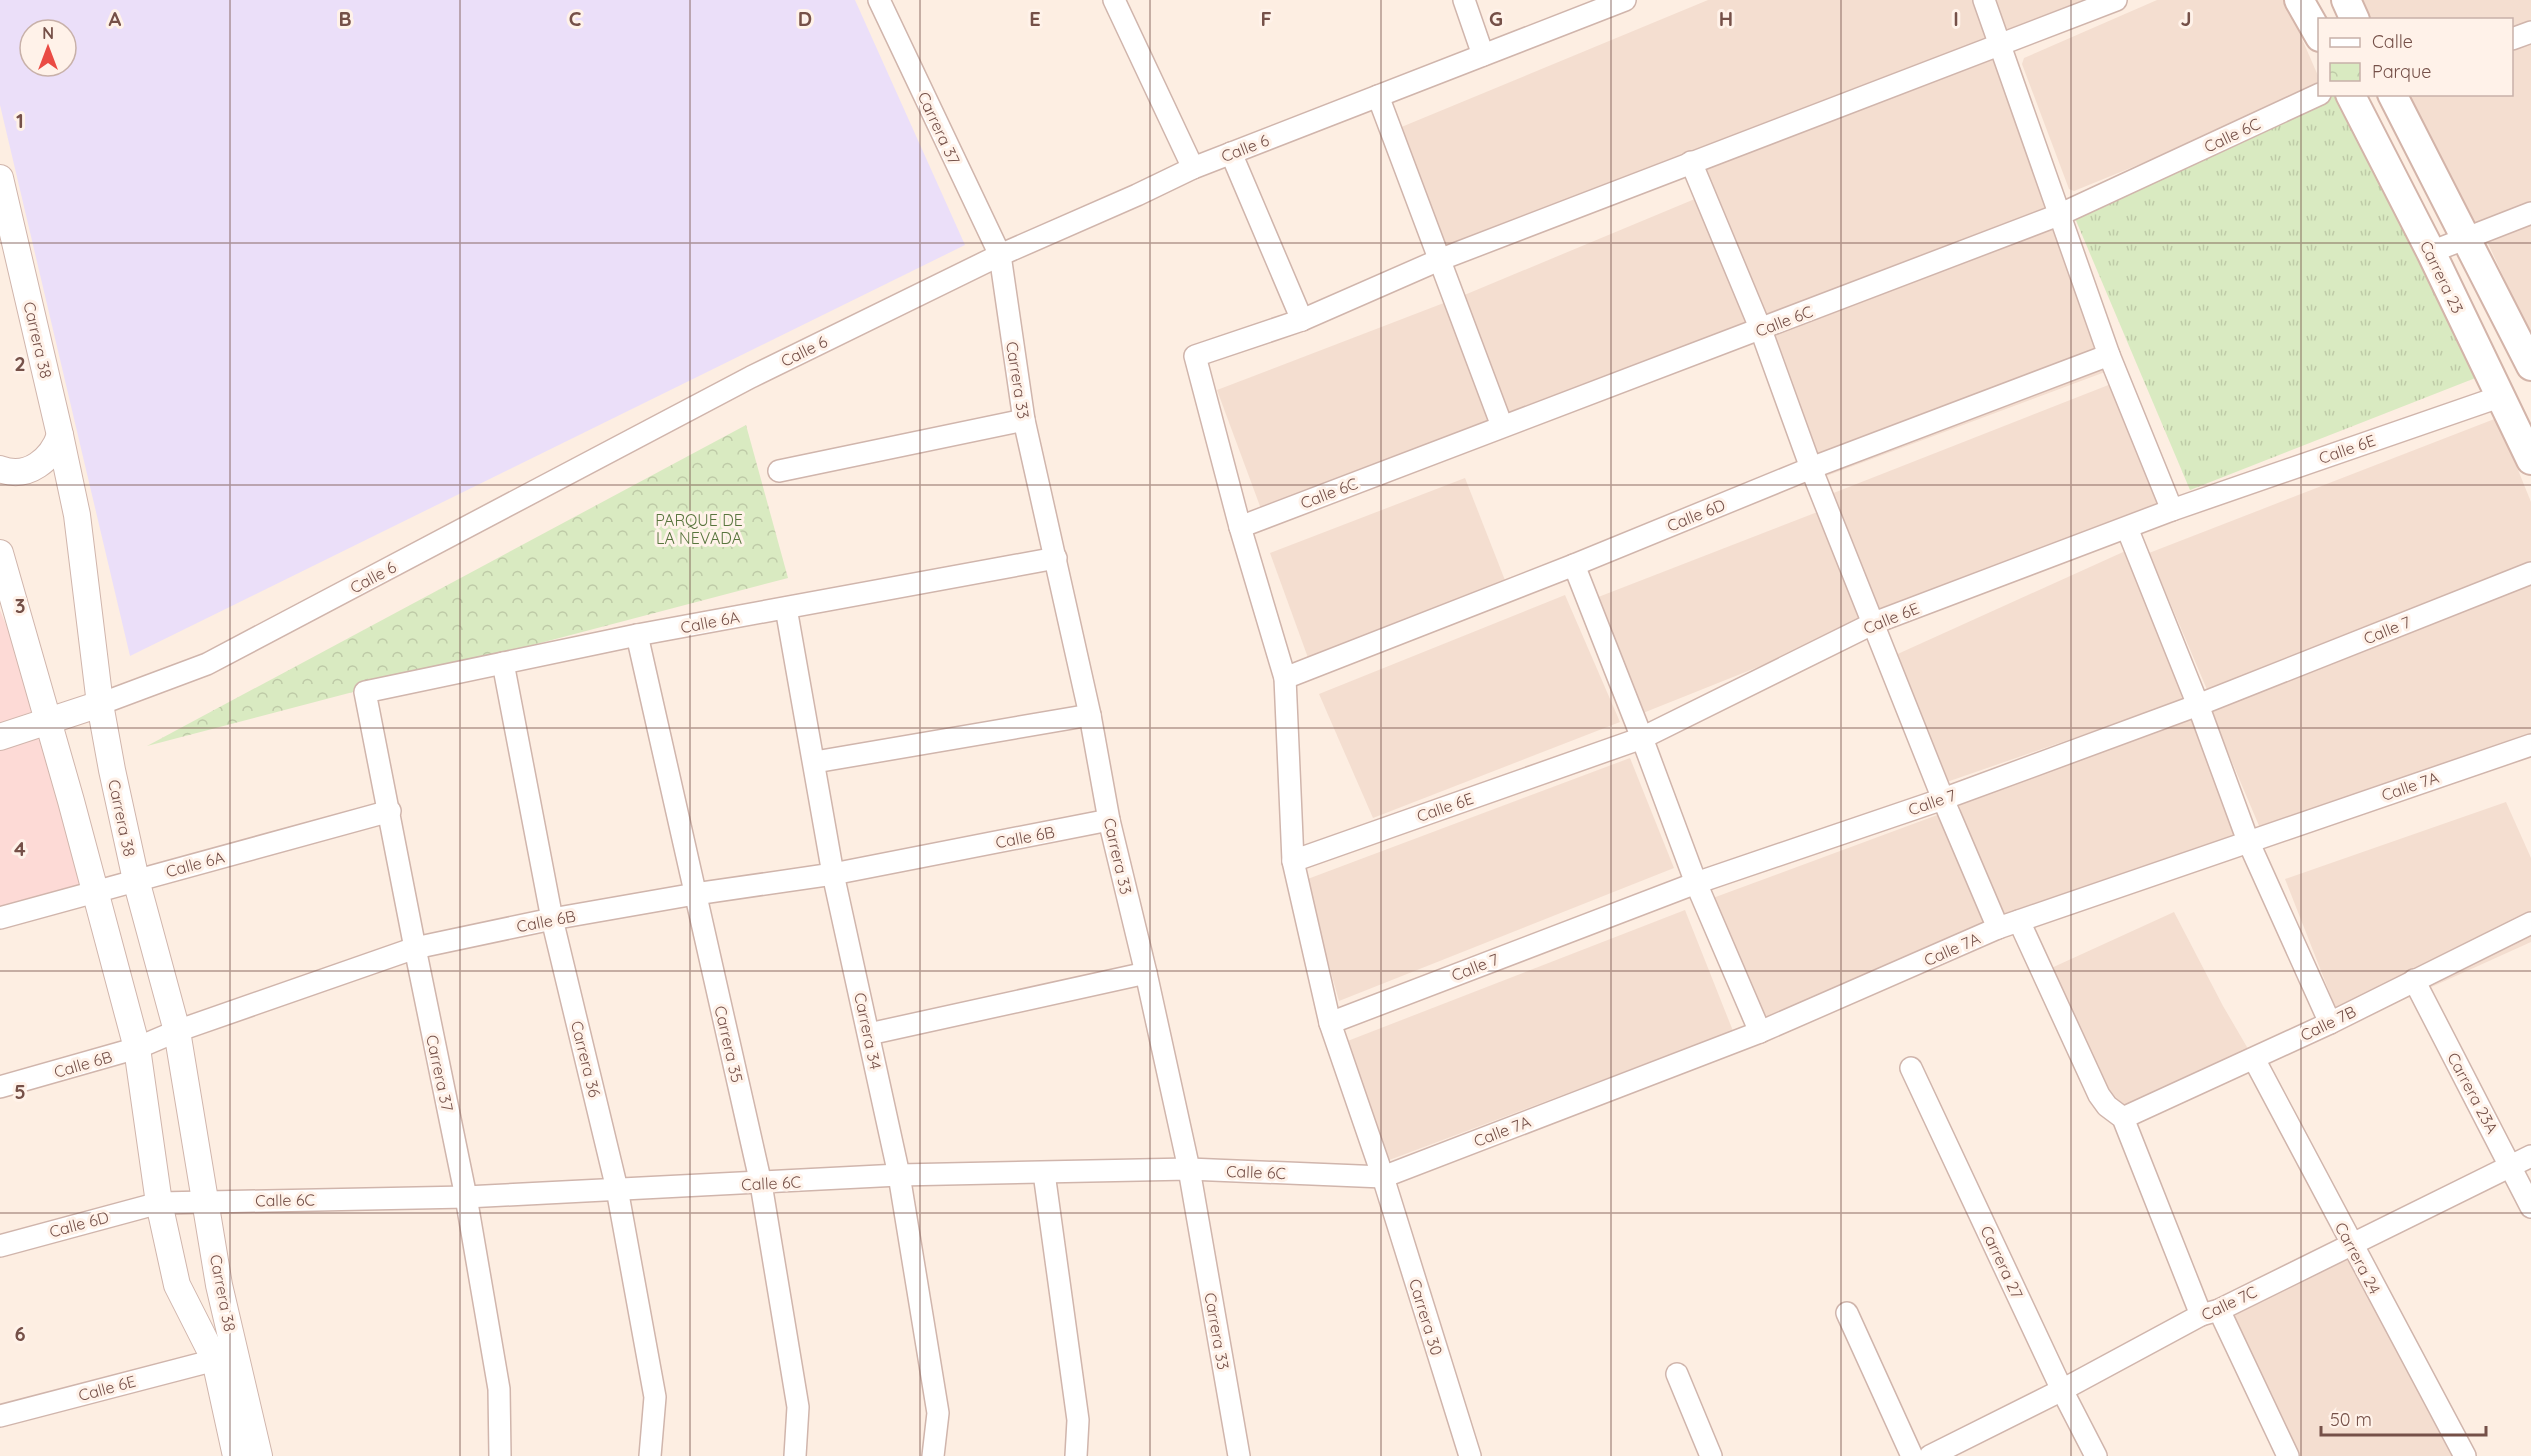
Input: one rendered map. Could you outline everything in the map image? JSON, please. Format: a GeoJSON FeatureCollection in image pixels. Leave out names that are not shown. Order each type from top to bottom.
{"type":"FeatureCollection","features":[{"type":"Feature","properties":{"kind":"main road"},"geometry":{"type":"LineString","coordinates":[[2299,0],[2318,35]]}},
{"type":"Feature","properties":{"kind":"main road"},"geometry":{"type":"LineString","coordinates":[[2346,0],[2354,18]]}},
{"type":"Feature","properties":{"kind":"main road","name":"Carrera 23"},"geometry":{"type":"LineString","coordinates":[[2351,96],[2431,252],[2531,460]]}},
{"type":"Feature","properties":{"kind":"main road"},"geometry":{"type":"LineString","coordinates":[[2393,96],[2531,366]]}},
{"type":"Feature","properties":{"kind":"street","name":"Carrera 37"},"geometry":{"type":"LineString","coordinates":[[879,0],[1000,255]]}},
{"type":"Feature","properties":{"kind":"street"},"geometry":{"type":"LineString","coordinates":[[1464,0],[1483,56]]}},
{"type":"Feature","properties":{"kind":"street"},"geometry":{"type":"LineString","coordinates":[[1984,0],[2109,355],[2172,510]]}},
{"type":"Feature","properties":{"kind":"street"},"geometry":{"type":"LineString","coordinates":[[1231,153],[1302,320],[1439,260],[2116,0]]}},
{"type":"Feature","properties":{"kind":"street","name":"Calle 6"},"geometry":{"type":"LineString","coordinates":[[0,737],[100,704],[207,664],[751,377],[1000,255],[1193,168],[1483,56],[1618,1]]}},
{"type":"Feature","properties":{"kind":"street"},"geometry":{"type":"LineString","coordinates":[[1122,2],[1193,168]]}},
{"type":"Feature","properties":{"kind":"street"},"geometry":{"type":"LineString","coordinates":[[2513,38],[2531,32]]}},
{"type":"Feature","properties":{"kind":"street","name":"Calle 6C"},"geometry":{"type":"LineString","coordinates":[[1240,527],[2061,214],[2318,94]]}},
{"type":"Feature","properties":{"kind":"street"},"geometry":{"type":"LineString","coordinates":[[1378,96],[1502,426]]}},
{"type":"Feature","properties":{"kind":"street"},"geometry":{"type":"LineString","coordinates":[[1691,162],[1761,330],[1811,468],[1943,799],[1998,928]]}},
{"type":"Feature","properties":{"kind":"street","name":"Carrera 38"},"geometry":{"type":"LineString","coordinates":[[0,178],[60,435],[76,515],[100,704],[136,880],[177,1031],[207,1201],[219,1285],[259,1456]]}},
{"type":"Feature","properties":{"kind":"street"},"geometry":{"type":"LineString","coordinates":[[2431,252],[2531,213]]}},
{"type":"Feature","properties":{"kind":"street","name":"Carrera 33"},"geometry":{"type":"LineString","coordinates":[[1000,255],[1024,420],[1090,715],[1109,820],[1146,973],[1189,1169],[1239,1456]]}},
{"type":"Feature","properties":{"kind":"street","name":"Carrera 30"},"geometry":{"type":"LineString","coordinates":[[1302,320],[1195,356],[1240,527],[1285,678],[1293,861],[1330,1023],[1383,1177],[1470,1456]]}},
{"type":"Feature","properties":{"kind":"street","name":"Calle 6D"},"geometry":{"type":"LineString","coordinates":[[1285,678],[1574,565],[1811,468],[2109,355]]}},
{"type":"Feature","properties":{"kind":"street","name":"Calle 6E"},"geometry":{"type":"LineString","coordinates":[[1293,861],[1642,738],[1874,623],[2172,510],[2499,397]]}},
{"type":"Feature","properties":{"kind":"street"},"geometry":{"type":"LineString","coordinates":[[779,471],[1024,420]]}},
{"type":"Feature","properties":{"kind":"street"},"geometry":{"type":"LineString","coordinates":[[0,469],[24,471],[41,464],[54,451],[60,435]]}},
{"type":"Feature","properties":{"kind":"street"},"geometry":{"type":"LineString","coordinates":[[2127,528],[2198,705],[2248,841],[2330,1023]]}},
{"type":"Feature","properties":{"kind":"street","name":"Carrera 38"},"geometry":{"type":"LineString","coordinates":[[0,554],[96,891],[137,1048],[159,1203],[177,1285],[215,1360],[236,1456]]}},
{"type":"Feature","properties":{"kind":"street","name":"Calle 6A"},"geometry":{"type":"LineString","coordinates":[[365,692],[637,635],[1056,558]]}},
{"type":"Feature","properties":{"kind":"street"},"geometry":{"type":"LineString","coordinates":[[1574,565],[1696,883],[1760,1032]]}},
{"type":"Feature","properties":{"kind":"street","name":"Calle 7"},"geometry":{"type":"LineString","coordinates":[[1330,1023],[1696,883],[1943,799],[2198,705],[2531,573]]}},
{"type":"Feature","properties":{"kind":"street","name":"Carrera 34"},"geometry":{"type":"LineString","coordinates":[[786,608],[833,874],[898,1175],[938,1413],[933,1456]]}},
{"type":"Feature","properties":{"kind":"street","name":"Carrera 35"},"geometry":{"type":"LineString","coordinates":[[637,635],[761,1184],[798,1407],[795,1456]]}},
{"type":"Feature","properties":{"kind":"street","name":"Carrera 36"},"geometry":{"type":"LineString","coordinates":[[503,663],[552,919],[617,1190],[655,1396],[650,1456]]}},
{"type":"Feature","properties":{"kind":"street","name":"Carrera 37"},"geometry":{"type":"LineString","coordinates":[[365,692],[390,811],[414,948],[466,1197],[499,1389],[500,1456]]}},
{"type":"Feature","properties":{"kind":"street"},"geometry":{"type":"LineString","coordinates":[[815,762],[1090,715]]}},
{"type":"Feature","properties":{"kind":"street","name":"Calle 7A"},"geometry":{"type":"LineString","coordinates":[[1383,1177],[1760,1032],[1998,928],[2531,746]]}},
{"type":"Feature","properties":{"kind":"street","name":"Calle 6A"},"geometry":{"type":"LineString","coordinates":[[0,918],[390,811]]}},
{"type":"Feature","properties":{"kind":"street","name":"Calle 6B"},"geometry":{"type":"LineString","coordinates":[[0,1087],[137,1048],[177,1031],[414,948],[552,919],[695,894],[833,874],[1109,820]]}},
{"type":"Feature","properties":{"kind":"street"},"geometry":{"type":"LineString","coordinates":[[2019,921],[2099,1095],[2107,1106],[2123,1118],[2210,1313],[2288,1456]]}},
{"type":"Feature","properties":{"kind":"street","name":"Calle 7B"},"geometry":{"type":"LineString","coordinates":[[2123,1118],[2330,1023],[2531,923]]}},
{"type":"Feature","properties":{"kind":"street"},"geometry":{"type":"LineString","coordinates":[[869,1034],[1146,973]]}},
{"type":"Feature","properties":{"kind":"street","name":"Carrera 23A"},"geometry":{"type":"LineString","coordinates":[[2414,980],[2531,1207]]}},
{"type":"Feature","properties":{"kind":"street","name":"Carrera 24"},"geometry":{"type":"LineString","coordinates":[[2254,1059],[2464,1456]]}},
{"type":"Feature","properties":{"kind":"street","name":"Carrera 27"},"geometry":{"type":"LineString","coordinates":[[1911,1068],[2062,1390],[2096,1456]]}},
{"type":"Feature","properties":{"kind":"street","name":"Calle 7C"},"geometry":{"type":"LineString","coordinates":[[1930,1456],[2350,1243],[2531,1156]]}},
{"type":"Feature","properties":{"kind":"street","name":"Calle 6C"},"geometry":{"type":"LineString","coordinates":[[159,1203],[466,1197],[761,1184],[898,1175],[1189,1169],[1383,1177]]}},
{"type":"Feature","properties":{"kind":"street"},"geometry":{"type":"LineString","coordinates":[[1044,1173],[1078,1420],[1076,1456]]}},
{"type":"Feature","properties":{"kind":"street","name":"Calle 6D"},"geometry":{"type":"LineString","coordinates":[[0,1246],[159,1203]]}},
{"type":"Feature","properties":{"kind":"street"},"geometry":{"type":"LineString","coordinates":[[1847,1313],[1912,1456]]}},
{"type":"Feature","properties":{"kind":"street","name":"Calle 6E"},"geometry":{"type":"LineString","coordinates":[[0,1416],[215,1360]]}},
{"type":"Feature","properties":{"kind":"street"},"geometry":{"type":"LineString","coordinates":[[1677,1374],[1711,1456]]}},
{"type":"Feature","properties":{"kind":"shaded area"},"geometry":{"type":"Polygon","coordinates":[[[0,0],[855,0],[965,245],[130,656],[0,105],[0,0]]]}},
{"type":"Feature","properties":{"kind":"shaded area"},"geometry":{"type":"Polygon","coordinates":[[[1708,0],[1977,0],[2061,214],[1761,330],[1695,171],[1452,266],[1399,128],[1708,0]]]}},
{"type":"Feature","properties":{"kind":"shaded area"},"geometry":{"type":"Polygon","coordinates":[[[1992,0],[2123,0],[2004,34],[1992,0]]]}},
{"type":"Feature","properties":{"kind":"shaded area"},"geometry":{"type":"Polygon","coordinates":[[[2157,0],[2285,0],[2318,76],[2318,91],[2074,191],[2069,189],[2022,64],[2024,58],[2157,0]]]}},
{"type":"Feature","properties":{"kind":"shaded area"},"geometry":{"type":"Polygon","coordinates":[[[2350,0],[2531,0],[2531,23],[2513,30],[2513,18],[2358,18],[2350,0]]]}},
{"type":"Feature","properties":{"kind":"shaded area"},"geometry":{"type":"Polygon","coordinates":[[[2531,40],[2531,214],[2478,234],[2408,96],[2513,96],[2513,47],[2531,40]]]}},
{"type":"Feature","properties":{"kind":"shaded area"},"geometry":{"type":"Polygon","coordinates":[[[1702,196],[1754,329],[1510,421],[1462,296],[1702,196]]]}},
{"type":"Feature","properties":{"kind":"shaded area"},"geometry":{"type":"Polygon","coordinates":[[[2055,223],[2113,369],[1821,478],[1763,336],[2055,223]]]}},
{"type":"Feature","properties":{"kind":"shaded area"},"geometry":{"type":"Polygon","coordinates":[[[2531,225],[2531,337],[2487,241],[2531,225]]]}},
{"type":"Feature","properties":{"kind":"shaded area"},"geometry":{"type":"Polygon","coordinates":[[[1449,301],[1499,423],[1264,517],[1217,390],[1449,301]]]}},
{"type":"Feature","properties":{"kind":"shaded area"},"geometry":{"type":"Polygon","coordinates":[[[2111,384],[2166,508],[1882,621],[1831,494],[2111,384]]]}},
{"type":"Feature","properties":{"kind":"shaded area"},"geometry":{"type":"Polygon","coordinates":[[[2497,418],[2531,502],[2531,578],[2211,699],[2149,553],[2497,418]]]}},
{"type":"Feature","properties":{"kind":"shaded area"},"geometry":{"type":"Polygon","coordinates":[[[1465,478],[1508,588],[1311,666],[1270,553],[1465,478]]]}},
{"type":"Feature","properties":{"kind":"shaded area"},"geometry":{"type":"Polygon","coordinates":[[[1820,511],[1866,624],[1633,717],[1588,601],[1820,511]]]}},
{"type":"Feature","properties":{"kind":"shaded area"},"geometry":{"type":"Polygon","coordinates":[[[2132,548],[2195,696],[1941,784],[1891,657],[2132,548]]]}},
{"type":"Feature","properties":{"kind":"shaded area"},"geometry":{"type":"Polygon","coordinates":[[[2531,581],[2531,739],[2268,847],[2210,710],[2531,581]]]}},
{"type":"Feature","properties":{"kind":"shaded area"},"geometry":{"type":"Polygon","coordinates":[[[1565,595],[1620,722],[1373,818],[1319,694],[1565,595]]]}},
{"type":"Feature","properties":{"kind":"shaded area"},"geometry":{"type":"Polygon","coordinates":[[[0,610],[40,709],[0,723],[0,610]]]}},
{"type":"Feature","properties":{"kind":"shaded area"},"geometry":{"type":"Polygon","coordinates":[[[2193,719],[2246,849],[2002,937],[1959,805],[2193,719]]]}},
{"type":"Feature","properties":{"kind":"shaded area"},"geometry":{"type":"Polygon","coordinates":[[[41,722],[87,886],[0,912],[0,737],[41,722]]]}},
{"type":"Feature","properties":{"kind":"shaded area"},"geometry":{"type":"Polygon","coordinates":[[[1630,758],[1674,868],[1339,1001],[1305,880],[1630,758]]]}},
{"type":"Feature","properties":{"kind":"shaded area"},"geometry":{"type":"Polygon","coordinates":[[[2506,802],[2531,858],[2531,942],[2343,1027],[2285,879],[2506,802]]]}},
{"type":"Feature","properties":{"kind":"shaded area"},"geometry":{"type":"Polygon","coordinates":[[[1940,814],[1992,939],[1752,1032],[1702,902],[1940,814]]]}},
{"type":"Feature","properties":{"kind":"shaded area"},"geometry":{"type":"Polygon","coordinates":[[[1685,910],[1733,1031],[1384,1162],[1345,1042],[1685,910]]]}},
{"type":"Feature","properties":{"kind":"shaded area"},"geometry":{"type":"Polygon","coordinates":[[[2174,912],[2223,1006],[2254,1059],[2118,1115],[2047,970],[2174,912]]]}},
{"type":"Feature","properties":{"kind":"shaded area"},"geometry":{"type":"Polygon","coordinates":[[[2348,1251],[2457,1456],[2295,1456],[2221,1311],[2348,1251]]]}},
{"type":"Feature","properties":{"kind":"green space"},"geometry":{"type":"Polygon","coordinates":[[[2328,96],[2337,96],[2478,377],[2190,490],[2069,204],[2328,96]]]}},
{"type":"Feature","properties":{"kind":"green space","name":"PARQUE DE LA NEVADA"},"geometry":{"type":"Polygon","coordinates":[[[746,425],[788,578],[147,746],[746,425]]]}}]}
